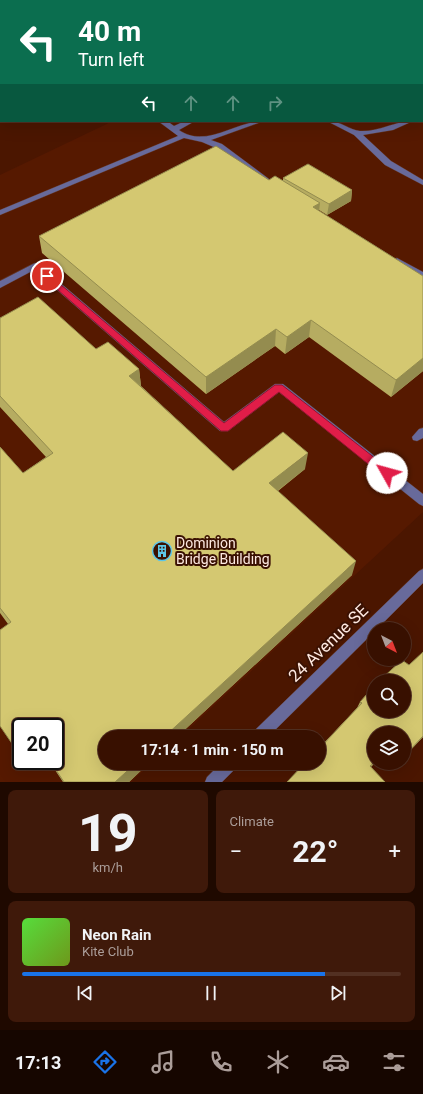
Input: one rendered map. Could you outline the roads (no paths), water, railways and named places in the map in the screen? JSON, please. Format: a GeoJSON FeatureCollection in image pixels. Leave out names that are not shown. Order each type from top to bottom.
{"type":"FeatureCollection","features":[{"type":"Feature","properties":{"kind":"street"},"geometry":{"type":"LineString","coordinates":[[163,122],[183,136],[204,140],[224,150],[271,184]]}},
{"type":"Feature","properties":{"kind":"street"},"geometry":{"type":"LineString","coordinates":[[174,130],[189,122]]}},
{"type":"Feature","properties":{"kind":"street"},"geometry":{"type":"LineString","coordinates":[[204,140],[257,122]]}},
{"type":"Feature","properties":{"kind":"street"},"geometry":{"type":"LineString","coordinates":[[333,122],[357,133],[388,163],[423,183]]}},
{"type":"Feature","properties":{"kind":"street"},"geometry":{"type":"LineString","coordinates":[[357,133],[372,133],[392,129],[407,122]]}},
{"type":"Feature","properties":{"kind":"street"},"geometry":{"type":"LineString","coordinates":[[0,213],[183,136]]}},
{"type":"Feature","properties":{"kind":"street"},"geometry":{"type":"LineString","coordinates":[[389,256],[423,276]]}},
{"type":"Feature","properties":{"kind":"street"},"geometry":{"type":"LineString","coordinates":[[0,285],[35,266],[224,428],[279,387],[423,501]]}},
{"type":"Feature","properties":{"kind":"street","name":"24 Avenue SE"},"geometry":{"type":"LineString","coordinates":[[265,730],[423,575]]}},
{"type":"Feature","properties":{"kind":"street"},"geometry":{"type":"LineString","coordinates":[[212,782],[225,770]]}},
{"type":"Feature","properties":{"kind":"place","name":"Dominion Bridge Building"},"geometry":{"type":"Point","coordinates":[162,551]}}]}
